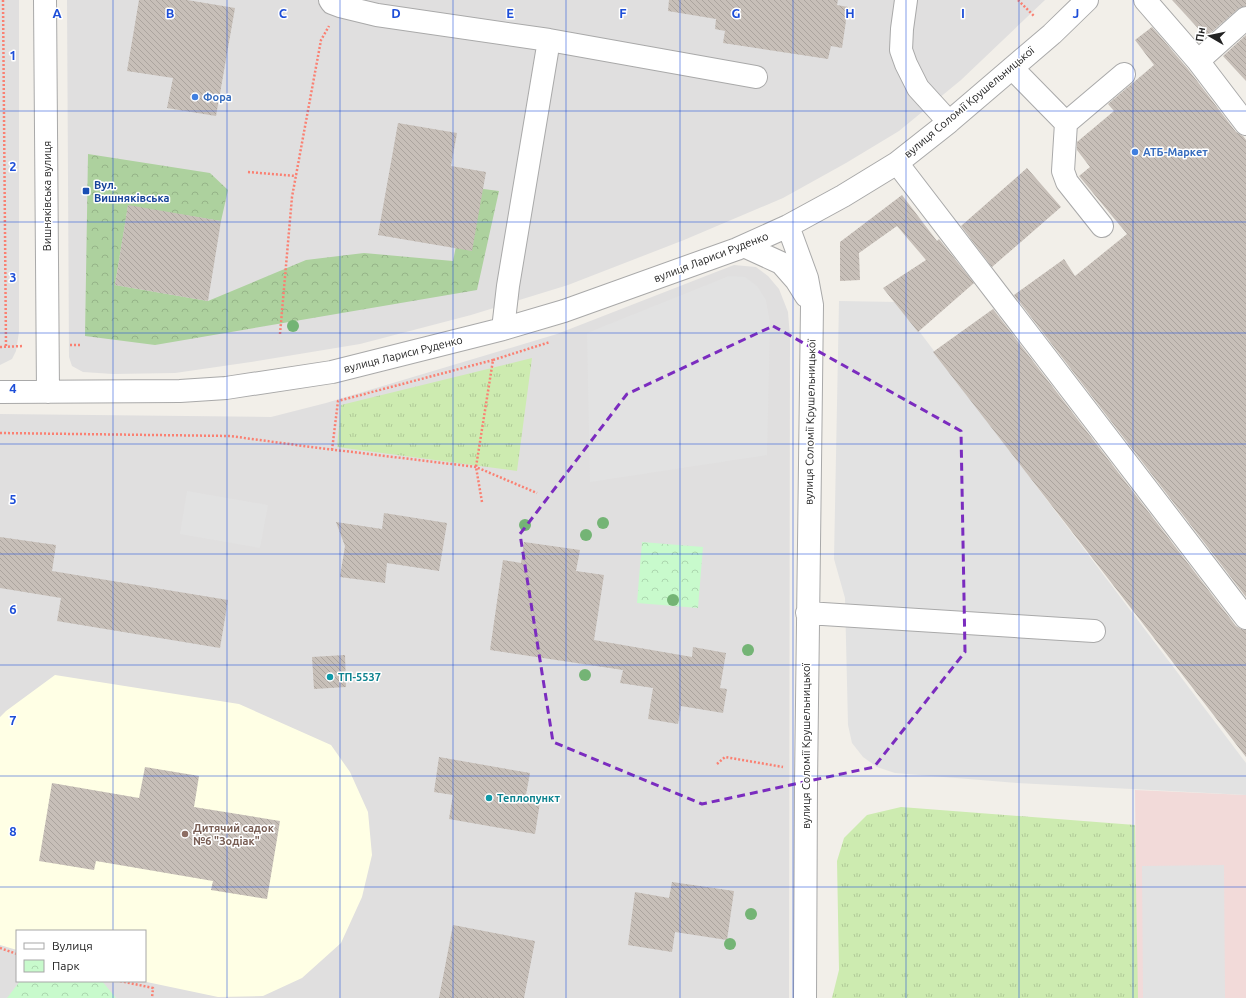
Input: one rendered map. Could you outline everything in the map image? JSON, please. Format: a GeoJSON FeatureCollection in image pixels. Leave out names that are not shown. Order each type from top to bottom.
{"type":"FeatureCollection","features":[{"type":"Feature","properties":{"kind":"street","name":"Вишняківська вулиця"},"geometry":{"type":"LineString","coordinates":[[45,0],[48,392]]}},
{"type":"Feature","properties":{"kind":"street"},"geometry":{"type":"LineString","coordinates":[[906,0],[901,50],[918,88],[949,122]]}},
{"type":"Feature","properties":{"kind":"street","name":"вулиця Соломії Крушельницької"},"geometry":{"type":"LineString","coordinates":[[805,998],[807,613],[812,305],[808,278],[788,226],[843,196],[897,163],[949,122],[1052,34],[1087,0]]}},
{"type":"Feature","properties":{"kind":"street"},"geometry":{"type":"LineString","coordinates":[[1145,0],[1198,61],[1246,124]]}},
{"type":"Feature","properties":{"kind":"street"},"geometry":{"type":"LineString","coordinates":[[335,3],[377,15],[549,40],[756,77]]}},
{"type":"Feature","properties":{"kind":"street"},"geometry":{"type":"LineString","coordinates":[[1198,61],[1246,18]]}},
{"type":"Feature","properties":{"kind":"street"},"geometry":{"type":"LineString","coordinates":[[503,329],[508,286],[549,40]]}},
{"type":"Feature","properties":{"kind":"street"},"geometry":{"type":"LineString","coordinates":[[1012,68],[1066,123]]}},
{"type":"Feature","properties":{"kind":"street"},"geometry":{"type":"LineString","coordinates":[[1102,226],[1067,182],[1063,171],[1066,123],[1124,74]]}},
{"type":"Feature","properties":{"kind":"street"},"geometry":{"type":"LineString","coordinates":[[897,163],[1246,618]]}},
{"type":"Feature","properties":{"kind":"street","name":"вулиця Лариси Руденко"},"geometry":{"type":"LineString","coordinates":[[0,392],[180,391],[233,387],[332,372],[503,329],[564,311],[744,246],[788,226]]}},
{"type":"Feature","properties":{"kind":"street"},"geometry":{"type":"LineString","coordinates":[[744,246],[781,263],[796,280],[812,305]]}},
{"type":"Feature","properties":{"kind":"street"},"geometry":{"type":"LineString","coordinates":[[807,613],[1094,631]]}},
{"type":"Feature","properties":{"kind":"path"},"geometry":{"type":"LineString","coordinates":[[0,347],[6,347],[3,0]]}},
{"type":"Feature","properties":{"kind":"path"},"geometry":{"type":"LineString","coordinates":[[1018,0],[1034,16]]}},
{"type":"Feature","properties":{"kind":"path"},"geometry":{"type":"LineString","coordinates":[[280,334],[292,197],[321,40],[335,3]]}},
{"type":"Feature","properties":{"kind":"path"},"geometry":{"type":"LineString","coordinates":[[248,172],[296,176]]}},
{"type":"Feature","properties":{"kind":"path"},"geometry":{"type":"LineString","coordinates":[[332,450],[338,401],[493,360],[552,341]]}},
{"type":"Feature","properties":{"kind":"path"},"geometry":{"type":"LineString","coordinates":[[482,502],[476,467],[493,360]]}},
{"type":"Feature","properties":{"kind":"path"},"geometry":{"type":"LineString","coordinates":[[0,433],[230,436],[476,467],[537,493]]}},
{"type":"Feature","properties":{"kind":"path"},"geometry":{"type":"LineString","coordinates":[[717,764],[725,757],[783,767]]}},
{"type":"Feature","properties":{"kind":"path"},"geometry":{"type":"LineString","coordinates":[[0,948],[16,954]]}},
{"type":"Feature","properties":{"kind":"path"},"geometry":{"type":"LineString","coordinates":[[125,982],[153,988],[152,998]]}},
{"type":"Feature","properties":{"kind":"highlighted area"},"geometry":{"type":"Polygon","coordinates":[[[773,326],[961,431],[965,652],[874,767],[702,804],[553,742],[520,534],[627,394],[773,326]]]}},
{"type":"Feature","properties":{"kind":"shaded area"},"geometry":{"type":"Polygon","coordinates":[[[0,0],[19,0],[19,332],[16,351],[12,359],[0,365],[0,0]]]}},
{"type":"Feature","properties":{"kind":"shaded area"},"geometry":{"type":"Polygon","coordinates":[[[67,0],[1045,0],[961,80],[899,131],[846,163],[783,198],[684,240],[568,285],[471,315],[360,344],[175,373],[113,374],[83,372],[72,366],[69,357],[67,0]]]}},
{"type":"Feature","properties":{"kind":"shaded area"},"geometry":{"type":"Polygon","coordinates":[[[734,265],[756,267],[768,276],[779,289],[788,312],[790,337],[789,998],[0,998],[0,414],[271,417],[326,403],[557,334],[734,265]]]}},
{"type":"Feature","properties":{"kind":"shaded area"},"geometry":{"type":"Polygon","coordinates":[[[729,276],[745,277],[757,286],[766,300],[770,322],[767,455],[590,482],[587,333],[729,276]]]}},
{"type":"Feature","properties":{"kind":"shaded area"},"geometry":{"type":"Polygon","coordinates":[[[839,301],[897,302],[1246,763],[1246,795],[1017,783],[895,773],[877,767],[863,757],[852,743],[848,725],[845,598],[834,559],[839,301]]]}},
{"type":"Feature","properties":{"kind":"shaded area"},"geometry":{"type":"Polygon","coordinates":[[[187,491],[268,505],[260,548],[180,534],[187,491]]]}},
{"type":"Feature","properties":{"kind":"shaded area","name":"Дитячий садок №6 \"Зодіак\""},"geometry":{"type":"Polygon","coordinates":[[[55,675],[239,704],[331,745],[350,772],[368,812],[372,855],[362,897],[341,943],[302,978],[263,996],[218,997],[146,982],[146,930],[16,930],[16,950],[0,945],[0,717],[55,675]]]}},
{"type":"Feature","properties":{"kind":"shaded area"},"geometry":{"type":"Polygon","coordinates":[[[1135,790],[1246,795],[1246,998],[1137,998],[1135,790]]]}},
{"type":"Feature","properties":{"kind":"shaded area"},"geometry":{"type":"Polygon","coordinates":[[[1224,865],[1225,998],[1143,998],[1142,866],[1224,865]]]}},
{"type":"Feature","properties":{"kind":"green space"},"geometry":{"type":"Polygon","coordinates":[[[88,154],[210,173],[228,190],[221,221],[128,206],[115,285],[208,301],[306,260],[364,253],[453,261],[468,187],[499,191],[477,290],[155,345],[85,336],[88,154]]]}},
{"type":"Feature","properties":{"kind":"green space"},"geometry":{"type":"Polygon","coordinates":[[[532,358],[517,471],[337,447],[341,405],[532,358]]]}},
{"type":"Feature","properties":{"kind":"green space"},"geometry":{"type":"Polygon","coordinates":[[[642,542],[703,547],[698,608],[637,603],[642,542]]]}},
{"type":"Feature","properties":{"kind":"green space"},"geometry":{"type":"Polygon","coordinates":[[[901,807],[1135,825],[1138,998],[832,998],[839,970],[837,861],[844,838],[867,815],[901,807]]]}},
{"type":"Feature","properties":{"kind":"green space"},"geometry":{"type":"Polygon","coordinates":[[[19,982],[103,982],[116,998],[7,998],[19,982]]]}},
{"type":"Feature","properties":{"kind":"building"},"geometry":{"type":"Polygon","coordinates":[[[139,0],[187,0],[235,8],[216,116],[167,108],[173,78],[127,71],[139,0]]]}},
{"type":"Feature","properties":{"kind":"building"},"geometry":{"type":"Polygon","coordinates":[[[669,0],[838,0],[837,5],[848,7],[842,48],[831,46],[828,59],[723,43],[725,31],[715,29],[716,19],[668,11],[669,0]]]}},
{"type":"Feature","properties":{"kind":"building"},"geometry":{"type":"Polygon","coordinates":[[[1172,0],[1246,0],[1246,6],[1238,9],[1206,37],[1172,0]]]}},
{"type":"Feature","properties":{"kind":"building"},"geometry":{"type":"Polygon","coordinates":[[[1152,27],[1188,69],[1236,132],[1243,136],[1246,140],[1246,597],[1014,295],[1064,259],[1075,276],[1127,234],[1079,176],[1090,167],[1077,150],[1077,142],[1114,111],[1108,104],[1154,65],[1135,40],[1152,27]]]}},
{"type":"Feature","properties":{"kind":"building"},"geometry":{"type":"Polygon","coordinates":[[[1246,35],[1246,81],[1223,56],[1246,35]]]}},
{"type":"Feature","properties":{"kind":"building"},"geometry":{"type":"Polygon","coordinates":[[[398,123],[457,133],[451,166],[486,172],[472,251],[378,235],[398,123]]]}},
{"type":"Feature","properties":{"kind":"building"},"geometry":{"type":"Polygon","coordinates":[[[1027,168],[1061,207],[992,267],[961,226],[1027,168]]]}},
{"type":"Feature","properties":{"kind":"building"},"geometry":{"type":"Polygon","coordinates":[[[902,195],[937,241],[939,239],[974,283],[918,332],[883,288],[926,260],[897,226],[859,253],[860,280],[840,281],[840,242],[902,195]]]}},
{"type":"Feature","properties":{"kind":"building"},"geometry":{"type":"Polygon","coordinates":[[[128,205],[221,221],[208,301],[115,285],[128,205]]]}},
{"type":"Feature","properties":{"kind":"building"},"geometry":{"type":"Polygon","coordinates":[[[993,309],[1236,626],[1246,630],[1246,757],[933,352],[993,309]]]}},
{"type":"Feature","properties":{"kind":"building"},"geometry":{"type":"Polygon","coordinates":[[[384,513],[447,523],[439,571],[387,563],[385,583],[340,577],[345,546],[336,522],[382,529],[384,513]]]}},
{"type":"Feature","properties":{"kind":"building"},"geometry":{"type":"Polygon","coordinates":[[[0,537],[56,545],[52,571],[228,600],[220,648],[57,621],[61,598],[0,588],[0,537]]]}},
{"type":"Feature","properties":{"kind":"building"},"geometry":{"type":"Polygon","coordinates":[[[524,542],[580,550],[576,571],[604,575],[594,640],[692,657],[693,647],[726,653],[720,688],[727,689],[723,713],[681,706],[678,724],[648,719],[653,688],[620,683],[623,670],[490,650],[503,560],[521,563],[524,542]]]}},
{"type":"Feature","properties":{"kind":"building","name":"ТП-5537"},"geometry":{"type":"Polygon","coordinates":[[[345,655],[346,687],[314,689],[312,657],[345,655]]]}},
{"type":"Feature","properties":{"kind":"building","name":"Теплопункт"},"geometry":{"type":"Polygon","coordinates":[[[439,757],[530,773],[525,800],[540,802],[535,834],[449,819],[453,795],[434,792],[439,757]]]}},
{"type":"Feature","properties":{"kind":"building"},"geometry":{"type":"Polygon","coordinates":[[[145,767],[199,776],[194,807],[280,821],[267,899],[211,890],[213,881],[96,861],[94,870],[39,861],[52,783],[139,798],[145,767]]]}},
{"type":"Feature","properties":{"kind":"building"},"geometry":{"type":"Polygon","coordinates":[[[672,882],[734,891],[727,940],[675,932],[672,952],[628,945],[635,892],[669,898],[672,882]]]}},
{"type":"Feature","properties":{"kind":"building"},"geometry":{"type":"Polygon","coordinates":[[[453,925],[535,941],[524,998],[439,998],[453,925]]]}},
{"type":"Feature","properties":{"kind":"place","name":"Фора"},"geometry":{"type":"Point","coordinates":[195,97]}},
{"type":"Feature","properties":{"kind":"place","name":"АТБ-Маркет"},"geometry":{"type":"Point","coordinates":[1135,152]}},
{"type":"Feature","properties":{"kind":"place","name":"Вул. Вишняківська"},"geometry":{"type":"Point","coordinates":[86,191]}},
{"type":"Feature","properties":{"kind":"place","name":"ТП-5537"},"geometry":{"type":"Point","coordinates":[330,677]}},
{"type":"Feature","properties":{"kind":"place","name":"Теплопункт"},"geometry":{"type":"Point","coordinates":[489,798]}},
{"type":"Feature","properties":{"kind":"place","name":"Дитячий садок №6 \"Зодіак\""},"geometry":{"type":"Point","coordinates":[185,834]}}]}
